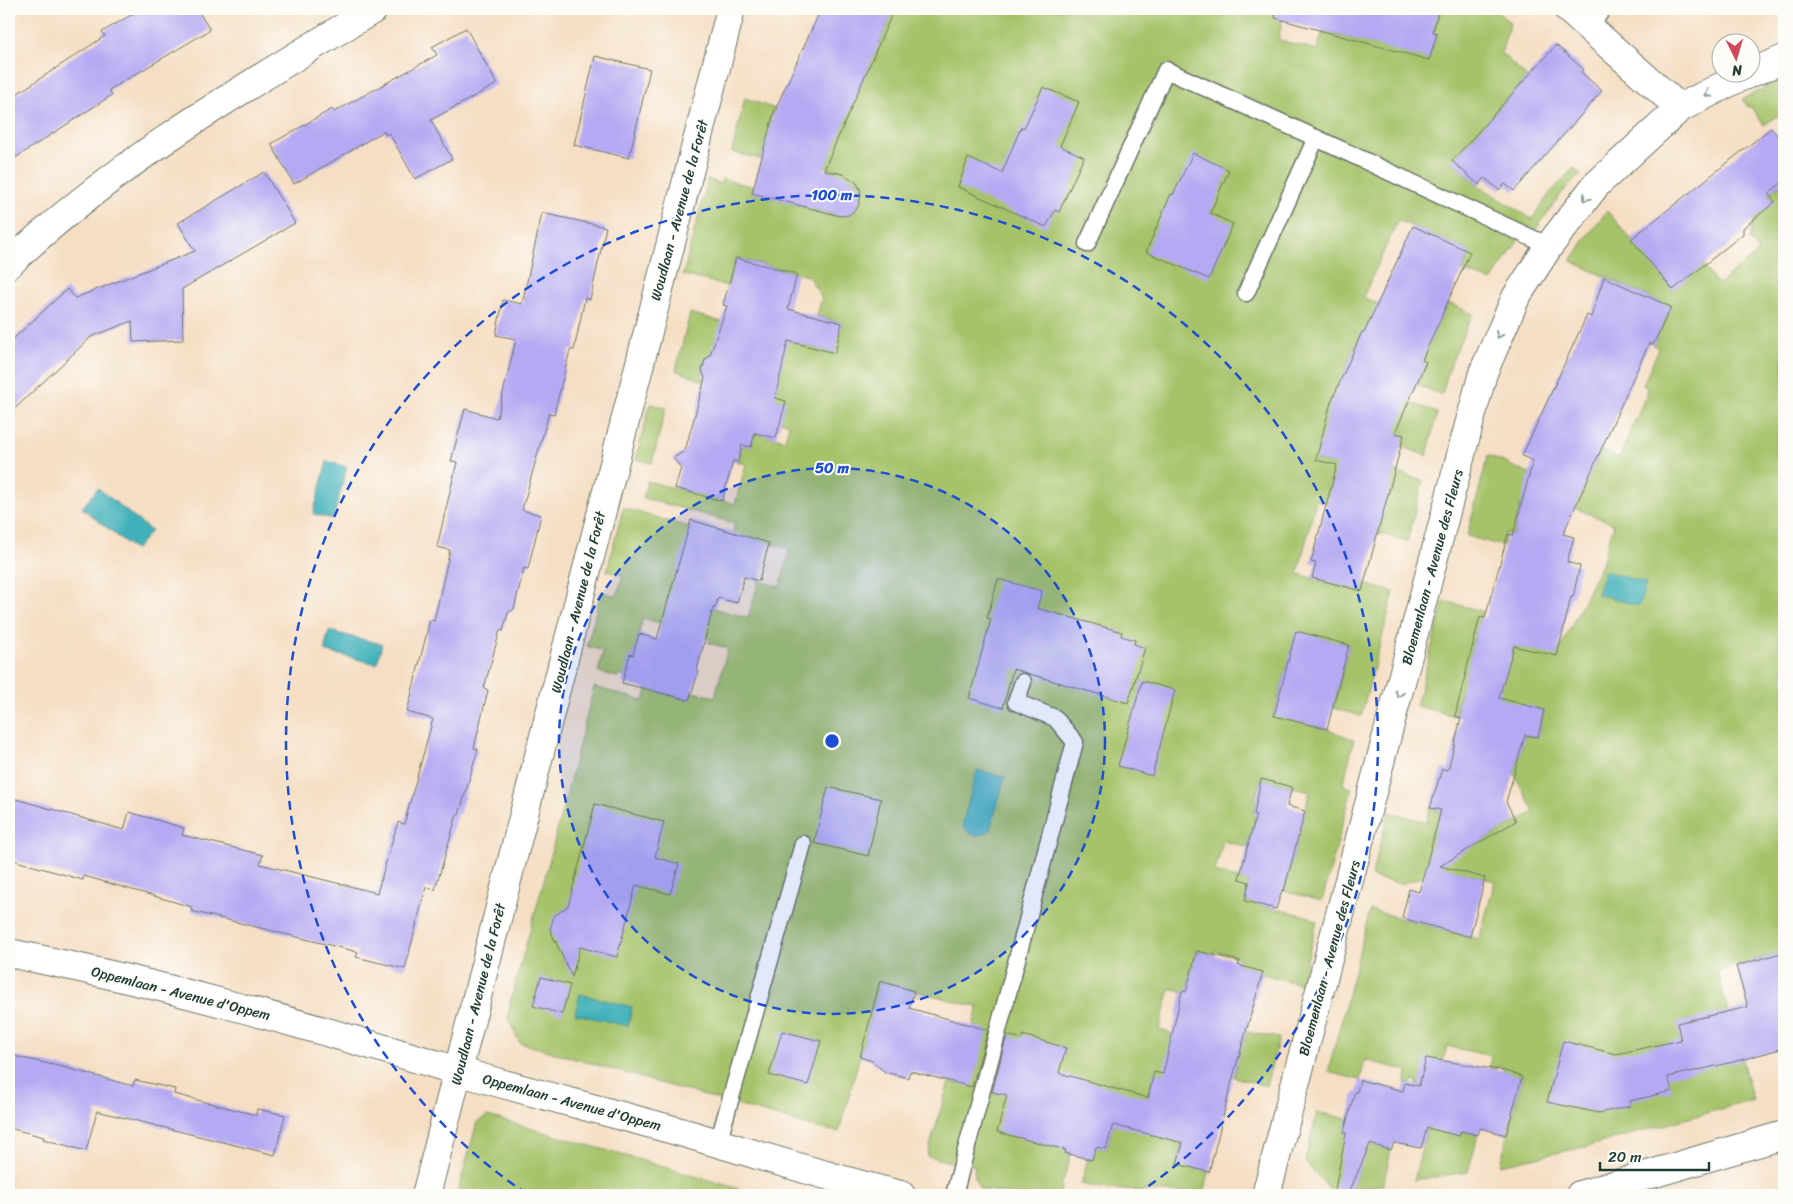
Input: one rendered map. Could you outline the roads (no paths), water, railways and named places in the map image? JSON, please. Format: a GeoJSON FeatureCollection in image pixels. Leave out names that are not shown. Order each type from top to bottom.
{"type":"FeatureCollection","features":[{"type":"Feature","properties":{"kind":"street"},"geometry":{"type":"LineString","coordinates":[[9,264],[108,179],[243,89],[374,9]]}},
{"type":"Feature","properties":{"kind":"street","name":"Woudlaan - Avenue de la Forêt"},"geometry":{"type":"LineString","coordinates":[[426,1195],[731,9]]}},
{"type":"Feature","properties":{"kind":"street"},"geometry":{"type":"LineString","coordinates":[[1568,9],[1596,18],[1680,108]]}},
{"type":"Feature","properties":{"kind":"street","name":"Bloemenlaan - Avenue des Fleurs"},"geometry":{"type":"LineString","coordinates":[[1266,1195],[1462,447],[1484,373],[1516,297],[1549,246],[1596,185],[1680,108],[1734,80],[1784,59]]}},
{"type":"Feature","properties":{"kind":"street","name":"Oppemlaan - Avenue d'Oppem"},"geometry":{"type":"LineString","coordinates":[[9,953],[128,979],[246,1009],[402,1053],[458,1071],[901,1195]]}},
{"type":"Feature","properties":{"kind":"street"},"geometry":{"type":"LineString","coordinates":[[1580,1195],[1784,1135]]}},
{"type":"Feature","properties":{"kind":"lane"},"geometry":{"type":"LineString","coordinates":[[1087,244],[1166,70],[1549,246]]}},
{"type":"Feature","properties":{"kind":"lane"},"geometry":{"type":"LineString","coordinates":[[1246,293],[1316,138]]}},
{"type":"Feature","properties":{"kind":"lane"},"geometry":{"type":"LineString","coordinates":[[954,1195],[1075,742],[1055,718],[1016,702],[1023,682]]}},
{"type":"Feature","properties":{"kind":"lane"},"geometry":{"type":"LineString","coordinates":[[718,1143],[803,844]]}},
{"type":"Feature","properties":{"kind":"water"},"geometry":{"type":"Polygon","coordinates":[[[327,461],[347,467],[333,519],[313,514],[327,461]]]}},
{"type":"Feature","properties":{"kind":"water"},"geometry":{"type":"Polygon","coordinates":[[[98,488],[151,531],[135,550],[82,508],[98,488]]]}},
{"type":"Feature","properties":{"kind":"water"},"geometry":{"type":"Polygon","coordinates":[[[1604,571],[1646,583],[1639,606],[1597,594],[1604,571]]]}},
{"type":"Feature","properties":{"kind":"water"},"geometry":{"type":"Polygon","coordinates":[[[329,631],[382,644],[377,664],[324,651],[329,631]]]}},
{"type":"Feature","properties":{"kind":"water"},"geometry":{"type":"Polygon","coordinates":[[[977,770],[1005,777],[990,830],[977,836],[964,828],[963,822],[977,770]]]}},
{"type":"Feature","properties":{"kind":"water"},"geometry":{"type":"Polygon","coordinates":[[[580,994],[632,1007],[628,1026],[575,1014],[580,994]]]}}]}
